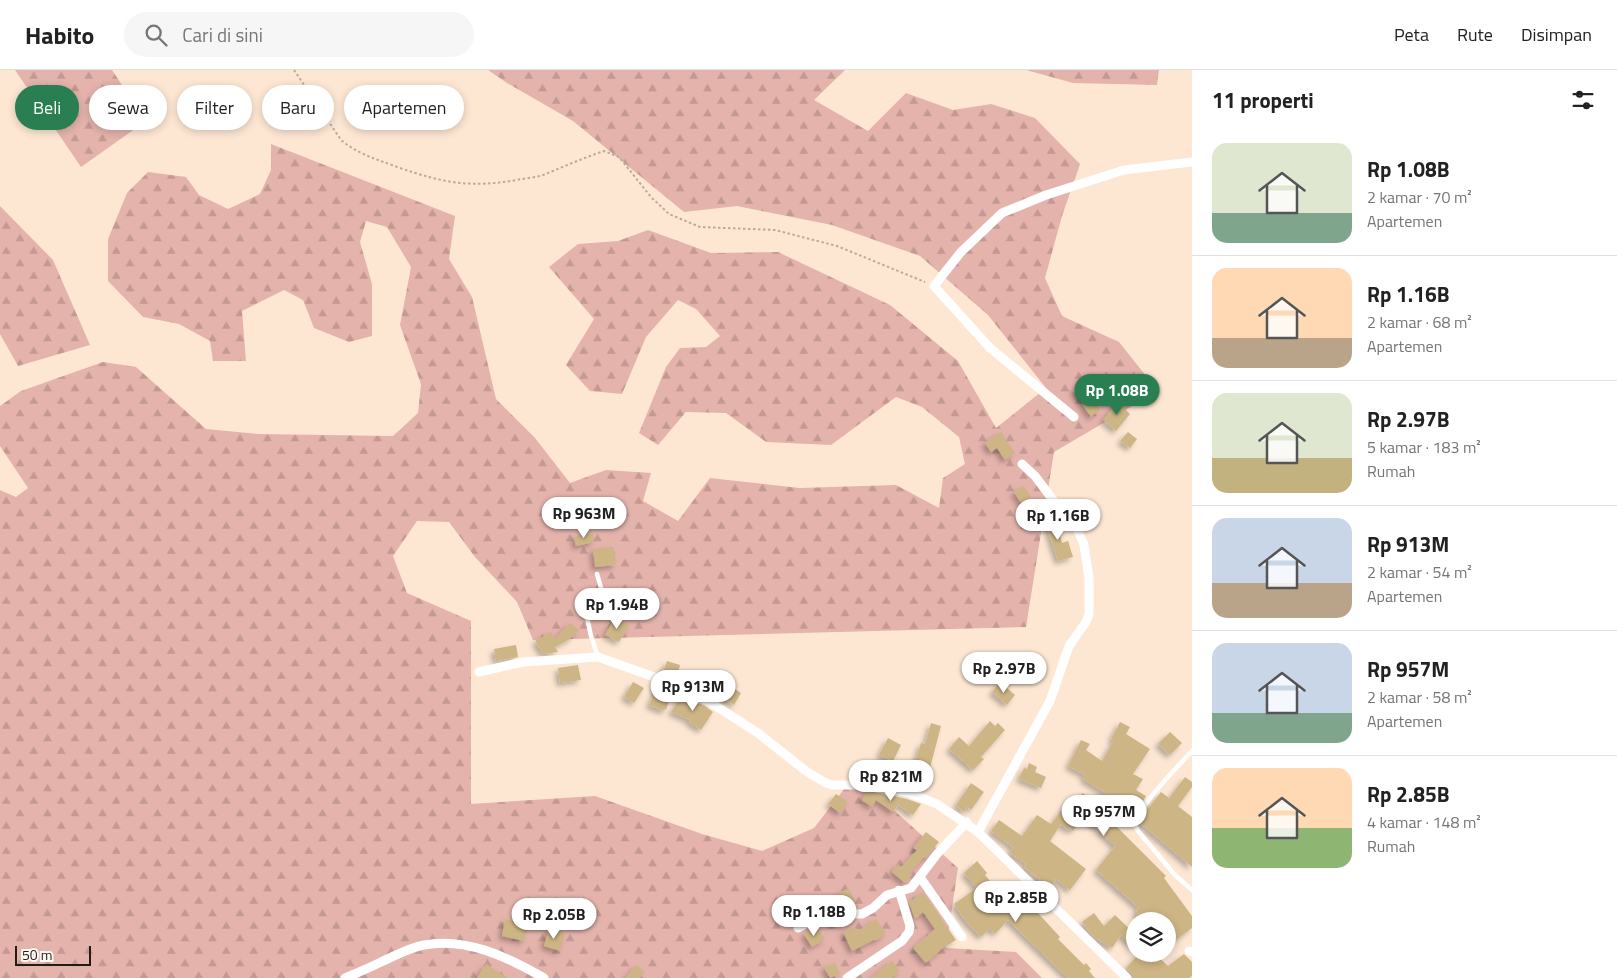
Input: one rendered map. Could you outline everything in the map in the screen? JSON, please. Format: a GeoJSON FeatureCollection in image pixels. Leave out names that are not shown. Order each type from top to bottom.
{"type":"FeatureCollection","features":[{"type":"Feature","properties":{"kind":"street"},"geometry":{"type":"LineString","coordinates":[[1074,417],[990,348],[934,286],[961,252],[1002,214],[1046,195],[1124,170],[1192,162]]}},
{"type":"Feature","properties":{"kind":"street"},"geometry":{"type":"LineString","coordinates":[[978,832],[1050,701],[1069,646],[1086,622],[1089,614],[1089,578],[1084,545],[1073,519],[1056,504],[1035,476],[1022,464]]}},
{"type":"Feature","properties":{"kind":"street"},"geometry":{"type":"LineString","coordinates":[[479,672],[523,662],[598,657],[671,683],[708,701],[758,734],[806,771],[824,782],[832,785],[873,784],[909,792],[937,804],[978,832],[1127,978]]}},
{"type":"Feature","properties":{"kind":"street"},"geometry":{"type":"LineString","coordinates":[[798,928],[825,914],[862,914],[873,908],[887,895],[911,888],[966,822]]}},
{"type":"Feature","properties":{"kind":"street"},"geometry":{"type":"LineString","coordinates":[[920,877],[962,937]]}},
{"type":"Feature","properties":{"kind":"street"},"geometry":{"type":"LineString","coordinates":[[847,978],[902,941],[906,936],[910,926],[899,890]]}},
{"type":"Feature","properties":{"kind":"street"},"geometry":{"type":"LineString","coordinates":[[345,978],[404,951],[424,945],[465,944],[517,963],[544,978]]}},
{"type":"Feature","properties":{"kind":"lane"},"geometry":{"type":"LineString","coordinates":[[597,574],[602,591],[584,603],[590,636],[598,657]]}},
{"type":"Feature","properties":{"kind":"lane"},"geometry":{"type":"LineString","coordinates":[[1192,751],[1137,816],[1135,825],[1176,875],[1192,890]]}},
{"type":"Feature","properties":{"kind":"path"},"geometry":{"type":"LineString","coordinates":[[294,70],[341,140],[367,157],[425,177],[475,185],[509,181],[541,175],[604,151],[619,157],[651,197],[669,214],[700,227],[774,230],[837,246],[934,286]]}},
{"type":"Feature","properties":{"kind":"green space"},"geometry":{"type":"Polygon","coordinates":[[[15,70],[112,70],[122,85],[89,85],[89,130],[133,130],[81,167],[56,130],[79,130],[79,85],[25,85],[15,70]]]}},
{"type":"Feature","properties":{"kind":"green space"},"geometry":{"type":"Polygon","coordinates":[[[488,70],[845,70],[814,100],[868,131],[906,93],[953,110],[991,104],[1035,118],[1080,164],[1062,216],[1045,278],[1062,316],[1119,342],[1158,391],[1054,452],[1026,627],[533,640],[517,602],[475,557],[449,522],[417,521],[393,556],[407,593],[471,621],[471,804],[595,796],[702,834],[762,851],[814,828],[855,775],[958,868],[946,948],[1016,952],[1042,978],[0,978],[0,490],[16,497],[28,488],[0,446],[0,406],[21,391],[103,362],[136,367],[206,429],[258,434],[393,436],[418,413],[421,384],[400,325],[411,267],[387,227],[366,221],[360,242],[372,284],[372,336],[349,342],[314,328],[303,300],[284,290],[242,311],[246,361],[213,361],[210,341],[179,324],[143,317],[108,281],[108,239],[127,193],[148,172],[186,177],[199,195],[228,209],[260,194],[271,170],[271,144],[455,216],[449,259],[472,297],[496,399],[535,438],[570,483],[606,470],[651,473],[643,501],[678,521],[710,478],[799,488],[896,485],[939,508],[943,478],[965,464],[959,437],[922,407],[896,397],[831,445],[766,442],[726,413],[686,412],[658,445],[639,433],[666,367],[680,348],[706,347],[720,336],[696,309],[678,300],[646,337],[622,394],[590,391],[566,365],[594,319],[549,267],[578,244],[618,241],[648,230],[711,253],[778,252],[890,305],[958,361],[996,428],[1046,388],[988,315],[920,256],[832,225],[737,206],[684,212],[573,121],[488,70]]]}},
{"type":"Feature","properties":{"kind":"green space"},"geometry":{"type":"Polygon","coordinates":[[[1026,70],[1159,70],[1157,85],[1073,83],[1026,70]]]}},
{"type":"Feature","properties":{"kind":"green space"},"geometry":{"type":"Polygon","coordinates":[[[0,206],[53,260],[90,345],[18,366],[0,334],[0,206]]]}},
{"type":"Feature","properties":{"kind":"building"},"geometry":{"type":"Polygon","coordinates":[[[1087,381],[1095,393],[1091,396],[1100,410],[1091,417],[1073,390],[1087,381]]]}},
{"type":"Feature","properties":{"kind":"building"},"geometry":{"type":"Polygon","coordinates":[[[1119,400],[1128,407],[1126,410],[1130,414],[1116,431],[1103,420],[1119,400]]]}},
{"type":"Feature","properties":{"kind":"building"},"geometry":{"type":"Polygon","coordinates":[[[1001,432],[1015,453],[1005,460],[997,448],[991,452],[985,443],[1001,432]]]}},
{"type":"Feature","properties":{"kind":"building"},"geometry":{"type":"Polygon","coordinates":[[[1128,432],[1137,439],[1130,448],[1120,441],[1128,432]]]}},
{"type":"Feature","properties":{"kind":"building"},"geometry":{"type":"Polygon","coordinates":[[[1024,486],[1031,497],[1021,503],[1014,492],[1024,486]]]}},
{"type":"Feature","properties":{"kind":"building"},"geometry":{"type":"Polygon","coordinates":[[[1055,518],[1062,543],[1068,541],[1073,557],[1058,561],[1045,521],[1055,518]]]}},
{"type":"Feature","properties":{"kind":"building"},"geometry":{"type":"Polygon","coordinates":[[[593,533],[594,542],[576,546],[574,537],[593,533]]]}},
{"type":"Feature","properties":{"kind":"building"},"geometry":{"type":"Polygon","coordinates":[[[614,547],[616,565],[595,567],[593,549],[614,547]]]}},
{"type":"Feature","properties":{"kind":"building"},"geometry":{"type":"Polygon","coordinates":[[[615,617],[629,625],[619,642],[605,635],[615,617]]]}},
{"type":"Feature","properties":{"kind":"building"},"geometry":{"type":"Polygon","coordinates":[[[570,623],[579,630],[570,639],[555,647],[558,652],[543,654],[535,641],[551,632],[555,639],[570,623]]]}},
{"type":"Feature","properties":{"kind":"building"},"geometry":{"type":"Polygon","coordinates":[[[516,645],[518,657],[496,661],[494,649],[516,645]]]}},
{"type":"Feature","properties":{"kind":"building"},"geometry":{"type":"Polygon","coordinates":[[[667,661],[680,665],[677,676],[663,672],[667,661]]]}},
{"type":"Feature","properties":{"kind":"building"},"geometry":{"type":"Polygon","coordinates":[[[578,665],[581,680],[560,683],[558,668],[578,665]]]}},
{"type":"Feature","properties":{"kind":"building"},"geometry":{"type":"Polygon","coordinates":[[[699,670],[715,680],[716,677],[741,693],[734,705],[692,681],[699,670]]]}},
{"type":"Feature","properties":{"kind":"building"},"geometry":{"type":"Polygon","coordinates":[[[633,682],[644,688],[634,703],[624,697],[633,682]]]}},
{"type":"Feature","properties":{"kind":"building"},"geometry":{"type":"Polygon","coordinates":[[[1000,682],[1015,695],[1007,705],[992,692],[1000,682]]]}},
{"type":"Feature","properties":{"kind":"building"},"geometry":{"type":"Polygon","coordinates":[[[658,685],[672,691],[666,710],[664,709],[663,711],[649,705],[658,685]]]}},
{"type":"Feature","properties":{"kind":"building"},"geometry":{"type":"Polygon","coordinates":[[[682,696],[705,706],[713,712],[701,730],[689,722],[690,720],[671,712],[682,696]]]}},
{"type":"Feature","properties":{"kind":"building"},"geometry":{"type":"Polygon","coordinates":[[[990,721],[995,726],[998,723],[1005,730],[981,757],[984,759],[973,770],[949,749],[959,737],[969,746],[990,721]]]}},
{"type":"Feature","properties":{"kind":"building"},"geometry":{"type":"Polygon","coordinates":[[[1120,722],[1130,727],[1126,734],[1150,749],[1133,774],[1143,779],[1136,790],[1146,796],[1133,818],[1119,808],[1110,820],[1166,876],[1164,878],[1192,916],[1192,928],[1176,940],[1176,912],[1137,912],[1136,910],[1139,908],[1096,870],[1115,846],[1084,816],[1073,831],[1070,828],[1068,830],[1061,824],[1050,841],[1086,869],[1070,890],[1056,879],[1048,890],[1042,886],[1038,882],[1040,880],[1024,867],[1026,864],[1010,853],[1013,847],[991,831],[999,820],[1022,836],[1037,815],[1051,824],[1066,804],[1069,807],[1083,793],[1101,811],[1110,796],[1083,779],[1085,775],[1068,766],[1081,740],[1090,744],[1086,750],[1102,761],[1114,740],[1111,739],[1120,722]]]}},
{"type":"Feature","properties":{"kind":"building"},"geometry":{"type":"Polygon","coordinates":[[[931,723],[941,726],[930,768],[915,763],[921,743],[925,744],[931,723]]]}},
{"type":"Feature","properties":{"kind":"building"},"geometry":{"type":"Polygon","coordinates":[[[1170,732],[1182,743],[1170,755],[1158,744],[1170,732]]]}},
{"type":"Feature","properties":{"kind":"building"},"geometry":{"type":"Polygon","coordinates":[[[888,738],[901,745],[893,761],[879,755],[888,738]]]}},
{"type":"Feature","properties":{"kind":"building"},"geometry":{"type":"Polygon","coordinates":[[[1029,763],[1037,767],[1035,772],[1046,777],[1041,788],[1019,779],[1024,768],[1027,769],[1029,763]]]}},
{"type":"Feature","properties":{"kind":"building"},"geometry":{"type":"Polygon","coordinates":[[[1185,777],[1192,782],[1192,787],[1178,806],[1192,817],[1192,867],[1140,823],[1146,811],[1161,792],[1169,798],[1185,777]]]}},
{"type":"Feature","properties":{"kind":"building"},"geometry":{"type":"Polygon","coordinates":[[[971,783],[984,792],[971,810],[967,807],[964,812],[956,805],[971,783]]]}},
{"type":"Feature","properties":{"kind":"building"},"geometry":{"type":"Polygon","coordinates":[[[867,791],[884,794],[888,797],[889,795],[907,799],[921,804],[913,815],[898,805],[893,812],[876,800],[872,807],[862,800],[867,791]]]}},
{"type":"Feature","properties":{"kind":"building"},"geometry":{"type":"Polygon","coordinates":[[[836,794],[848,802],[840,813],[828,804],[836,794]]]}},
{"type":"Feature","properties":{"kind":"building"},"geometry":{"type":"Polygon","coordinates":[[[926,832],[939,842],[909,874],[911,875],[905,883],[892,872],[898,864],[901,867],[917,850],[913,848],[926,832]]]}},
{"type":"Feature","properties":{"kind":"building"},"geometry":{"type":"Polygon","coordinates":[[[977,861],[987,873],[985,875],[995,887],[993,888],[1016,909],[1026,900],[1060,937],[1058,939],[1084,965],[1086,963],[1091,969],[1089,971],[1095,978],[1068,978],[1008,920],[995,934],[990,928],[981,937],[964,919],[954,904],[976,887],[964,873],[977,861]]]}},
{"type":"Feature","properties":{"kind":"building"},"geometry":{"type":"Polygon","coordinates":[[[848,888],[856,902],[847,908],[843,908],[835,896],[848,888]]]}},
{"type":"Feature","properties":{"kind":"building"},"geometry":{"type":"Polygon","coordinates":[[[923,892],[956,940],[943,948],[926,963],[913,948],[935,929],[923,912],[915,919],[909,902],[923,892]]]}},
{"type":"Feature","properties":{"kind":"building"},"geometry":{"type":"Polygon","coordinates":[[[1094,913],[1104,926],[1115,915],[1126,925],[1126,940],[1121,935],[1112,948],[1094,937],[1082,922],[1094,913]]]}},
{"type":"Feature","properties":{"kind":"building"},"geometry":{"type":"Polygon","coordinates":[[[505,919],[528,924],[524,941],[502,936],[505,919]]]}},
{"type":"Feature","properties":{"kind":"building"},"geometry":{"type":"Polygon","coordinates":[[[876,919],[886,933],[875,941],[852,951],[843,932],[855,927],[857,932],[876,919]]]}},
{"type":"Feature","properties":{"kind":"building"},"geometry":{"type":"Polygon","coordinates":[[[816,926],[825,939],[812,947],[804,934],[816,926]]]}},
{"type":"Feature","properties":{"kind":"building"},"geometry":{"type":"Polygon","coordinates":[[[549,928],[565,934],[560,951],[544,946],[549,928]]]}},
{"type":"Feature","properties":{"kind":"building"},"geometry":{"type":"Polygon","coordinates":[[[1184,954],[1192,962],[1192,976],[1189,978],[1133,978],[1126,968],[1132,962],[1164,962],[1168,966],[1176,962],[1184,954]]]}},
{"type":"Feature","properties":{"kind":"building"},"geometry":{"type":"Polygon","coordinates":[[[892,961],[900,971],[891,978],[871,978],[892,961]]]}},
{"type":"Feature","properties":{"kind":"building"},"geometry":{"type":"Polygon","coordinates":[[[835,963],[840,974],[830,978],[824,967],[835,963]]]}},
{"type":"Feature","properties":{"kind":"building"},"geometry":{"type":"Polygon","coordinates":[[[486,964],[508,978],[477,978],[486,964]]]}},
{"type":"Feature","properties":{"kind":"building"},"geometry":{"type":"Polygon","coordinates":[[[637,965],[645,972],[640,978],[625,978],[637,965]]]}}]}
